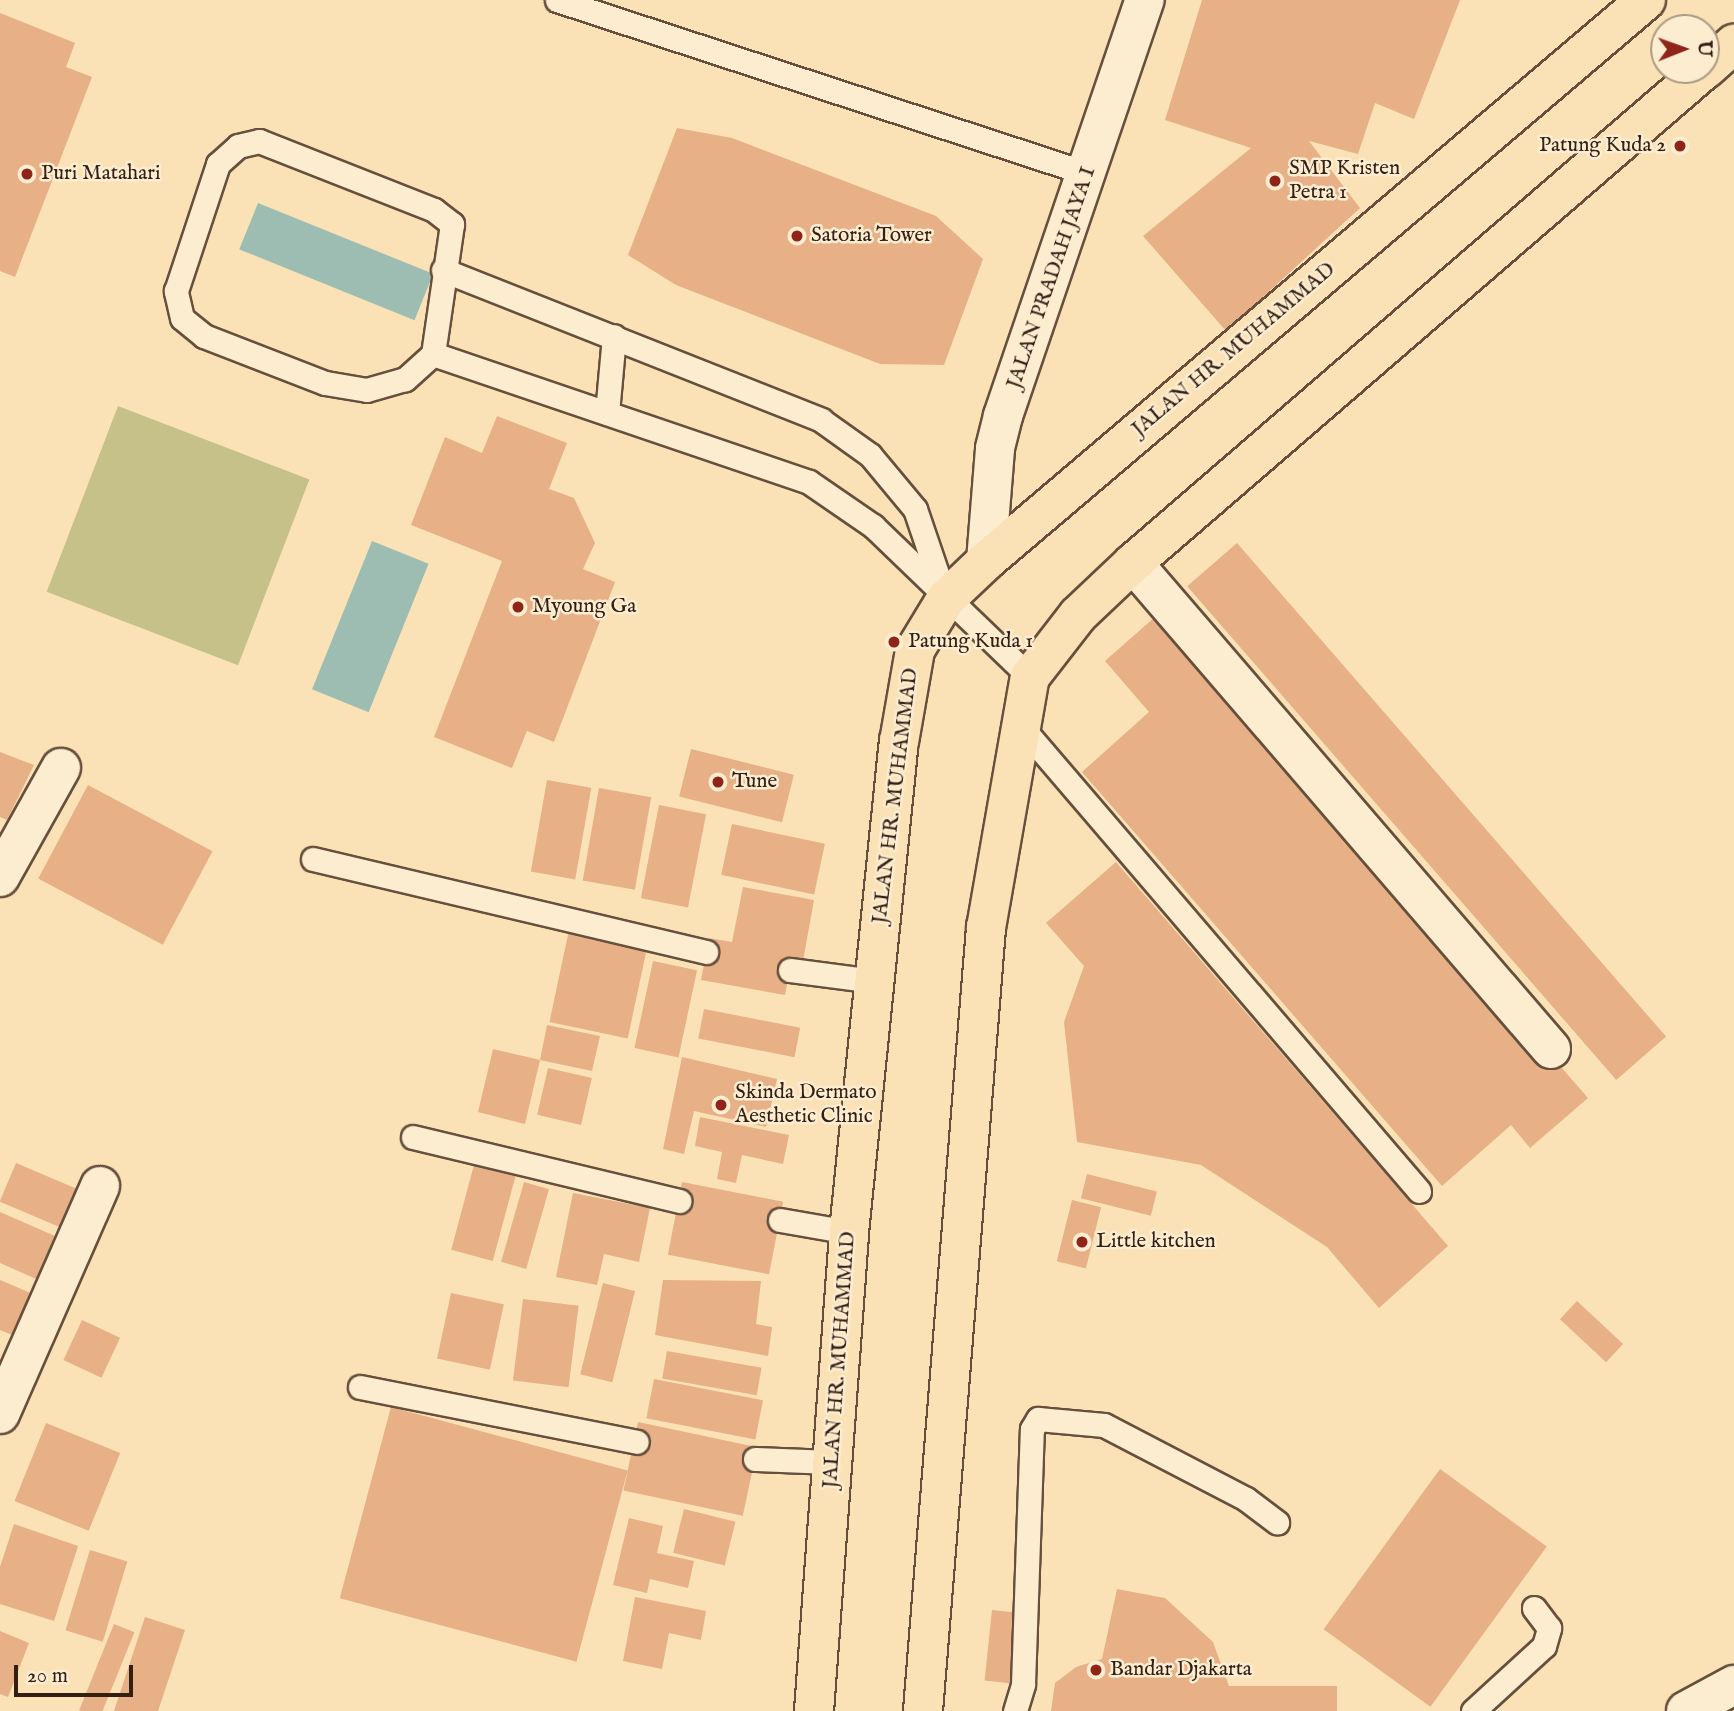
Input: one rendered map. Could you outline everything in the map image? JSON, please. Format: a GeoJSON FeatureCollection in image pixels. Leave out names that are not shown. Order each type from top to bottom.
{"type":"FeatureCollection","features":[{"type":"Feature","properties":{"kind":"main road","name":"JALAN HR. MUHAMMAD"},"geometry":{"type":"LineString","coordinates":[[814,1711],[849,1232],[899,742],[915,650],[946,599],[986,561],[1646,0]]}},
{"type":"Feature","properties":{"kind":"main road"},"geometry":{"type":"LineString","coordinates":[[1720,56],[1734,44]]}},
{"type":"Feature","properties":{"kind":"main road"},"geometry":{"type":"LineString","coordinates":[[923,1711],[986,928],[1019,724],[1030,677],[1078,615],[1133,563],[1688,84]]}},
{"type":"Feature","properties":{"kind":"street","name":"JALAN PRADAH JAYA I"},"geometry":{"type":"LineString","coordinates":[[986,561],[995,448],[1089,174],[1145,0]]}},
{"type":"Feature","properties":{"kind":"street"},"geometry":{"type":"LineString","coordinates":[[1133,563],[1551,1049]]}},
{"type":"Feature","properties":{"kind":"street"},"geometry":{"type":"LineString","coordinates":[[0,877],[61,768]]}},
{"type":"Feature","properties":{"kind":"street"},"geometry":{"type":"LineString","coordinates":[[0,1414],[100,1186]]}},
{"type":"Feature","properties":{"kind":"lane"},"geometry":{"type":"LineString","coordinates":[[557,0],[1089,174]]}},
{"type":"Feature","properties":{"kind":"lane"},"geometry":{"type":"LineString","coordinates":[[259,141],[434,210],[452,224],[443,270],[433,354],[405,379],[367,390],[325,383],[204,336],[182,318],[176,291],[218,164],[238,146],[259,141]]}},
{"type":"Feature","properties":{"kind":"lane"},"geometry":{"type":"LineString","coordinates":[[443,270],[821,420],[870,455],[915,509],[946,599]]}},
{"type":"Feature","properties":{"kind":"lane"},"geometry":{"type":"LineString","coordinates":[[607,413],[614,336]]}},
{"type":"Feature","properties":{"kind":"lane"},"geometry":{"type":"LineString","coordinates":[[433,354],[809,482],[873,526],[1030,677]]}},
{"type":"Feature","properties":{"kind":"lane"},"geometry":{"type":"LineString","coordinates":[[1019,724],[1419,1191]]}},
{"type":"Feature","properties":{"kind":"lane"},"geometry":{"type":"LineString","coordinates":[[313,859],[706,952]]}},
{"type":"Feature","properties":{"kind":"lane"},"geometry":{"type":"LineString","coordinates":[[790,970],[875,981]]}},
{"type":"Feature","properties":{"kind":"lane"},"geometry":{"type":"LineString","coordinates":[[413,1137],[679,1201]]}},
{"type":"Feature","properties":{"kind":"lane"},"geometry":{"type":"LineString","coordinates":[[780,1220],[849,1232]]}},
{"type":"Feature","properties":{"kind":"lane"},"geometry":{"type":"LineString","coordinates":[[360,1387],[637,1442]]}},
{"type":"Feature","properties":{"kind":"lane"},"geometry":{"type":"LineString","coordinates":[[1015,1711],[1023,1684],[1032,1429],[1038,1419],[1104,1425],[1246,1499],[1278,1522]]}},
{"type":"Feature","properties":{"kind":"lane"},"geometry":{"type":"LineString","coordinates":[[755,1459],[832,1462]]}},
{"type":"Feature","properties":{"kind":"lane"},"geometry":{"type":"LineString","coordinates":[[1473,1711],[1544,1646],[1549,1628],[1534,1608]]}},
{"type":"Feature","properties":{"kind":"shaded area"},"geometry":{"type":"Polygon","coordinates":[[[118,406],[309,479],[238,665],[47,592],[118,406]]]}},
{"type":"Feature","properties":{"kind":"water"},"geometry":{"type":"Polygon","coordinates":[[[258,203],[433,274],[415,320],[239,249],[258,203]]]}},
{"type":"Feature","properties":{"kind":"water"},"geometry":{"type":"Polygon","coordinates":[[[372,541],[429,564],[369,712],[312,689],[372,541]]]}},
{"type":"Feature","properties":{"kind":"building","name":"SMP Kristen Petra 1"},"geometry":{"type":"Polygon","coordinates":[[[1202,0],[1460,0],[1414,119],[1375,103],[1358,154],[1309,141],[1360,208],[1226,331],[1143,236],[1251,148],[1165,120],[1202,0]]]}},
{"type":"Feature","properties":{"kind":"building","name":"Puri Matahari"},"geometry":{"type":"Polygon","coordinates":[[[0,13],[75,43],[66,67],[92,77],[15,277],[0,271],[0,13]]]}},
{"type":"Feature","properties":{"kind":"building","name":"Satoria Tower"},"geometry":{"type":"Polygon","coordinates":[[[677,128],[732,138],[936,216],[983,259],[944,365],[880,364],[676,285],[628,255],[677,128]]]}},
{"type":"Feature","properties":{"kind":"building"},"geometry":{"type":"Polygon","coordinates":[[[497,416],[567,443],[549,489],[574,498],[595,543],[583,569],[615,582],[554,742],[527,731],[512,768],[434,737],[502,561],[411,525],[445,437],[482,453],[497,416]]]}},
{"type":"Feature","properties":{"kind":"building"},"geometry":{"type":"Polygon","coordinates":[[[1237,543],[1666,1037],[1616,1080],[1187,586],[1237,543]]]}},
{"type":"Feature","properties":{"kind":"building"},"geometry":{"type":"Polygon","coordinates":[[[1164,609],[1588,1098],[1530,1148],[1511,1125],[1442,1186],[1082,772],[1149,712],[1105,661],[1164,609]]]}},
{"type":"Feature","properties":{"kind":"building"},"geometry":{"type":"Polygon","coordinates":[[[691,749],[794,775],[782,822],[679,797],[691,749]]]}},
{"type":"Feature","properties":{"kind":"building"},"geometry":{"type":"Polygon","coordinates":[[[0,752],[34,765],[7,820],[0,817],[0,752]]]}},
{"type":"Feature","properties":{"kind":"building"},"geometry":{"type":"Polygon","coordinates":[[[547,780],[591,788],[575,879],[531,872],[547,780]]]}},
{"type":"Feature","properties":{"kind":"building"},"geometry":{"type":"Polygon","coordinates":[[[88,785],[212,851],[163,945],[38,879],[88,785]]]}},
{"type":"Feature","properties":{"kind":"building"},"geometry":{"type":"Polygon","coordinates":[[[599,788],[651,797],[635,890],[583,881],[599,788]]]}},
{"type":"Feature","properties":{"kind":"building"},"geometry":{"type":"Polygon","coordinates":[[[659,805],[706,814],[688,907],[641,898],[659,805]]]}},
{"type":"Feature","properties":{"kind":"building"},"geometry":{"type":"Polygon","coordinates":[[[732,824],[825,844],[814,895],[721,875],[732,824]]]}},
{"type":"Feature","properties":{"kind":"building"},"geometry":{"type":"Polygon","coordinates":[[[1116,862],[1448,1246],[1379,1308],[1327,1247],[1201,1165],[1077,1142],[1064,1022],[1084,966],[1046,923],[1116,862]]]}},
{"type":"Feature","properties":{"kind":"building"},"geometry":{"type":"Polygon","coordinates":[[[743,887],[814,900],[803,961],[792,959],[785,995],[701,980],[709,938],[732,942],[743,887]]]}},
{"type":"Feature","properties":{"kind":"building"},"geometry":{"type":"Polygon","coordinates":[[[569,930],[647,947],[628,1039],[549,1022],[569,930]]]}},
{"type":"Feature","properties":{"kind":"building"},"geometry":{"type":"Polygon","coordinates":[[[653,961],[697,970],[679,1057],[634,1048],[653,961]]]}},
{"type":"Feature","properties":{"kind":"building"},"geometry":{"type":"Polygon","coordinates":[[[704,1009],[800,1028],[794,1057],[698,1038],[704,1009]]]}},
{"type":"Feature","properties":{"kind":"building"},"geometry":{"type":"Polygon","coordinates":[[[547,1025],[600,1036],[592,1071],[540,1060],[547,1025]]]}},
{"type":"Feature","properties":{"kind":"building"},"geometry":{"type":"Polygon","coordinates":[[[493,1049],[540,1060],[525,1124],[478,1112],[493,1049]]]}},
{"type":"Feature","properties":{"kind":"building","name":"Skinda Dermato Aesthetic Clinic"},"geometry":{"type":"Polygon","coordinates":[[[682,1057],[777,1079],[766,1127],[694,1111],[684,1154],[663,1149],[682,1057]]]}},
{"type":"Feature","properties":{"kind":"building"},"geometry":{"type":"Polygon","coordinates":[[[548,1068],[592,1078],[581,1125],[537,1115],[548,1068]]]}},
{"type":"Feature","properties":{"kind":"building"},"geometry":{"type":"Polygon","coordinates":[[[700,1117],[789,1135],[783,1164],[742,1155],[736,1183],[717,1179],[722,1152],[695,1146],[700,1117]]]}},
{"type":"Feature","properties":{"kind":"building"},"geometry":{"type":"Polygon","coordinates":[[[475,1161],[517,1172],[493,1261],[451,1250],[475,1161]]]}},
{"type":"Feature","properties":{"kind":"building"},"geometry":{"type":"Polygon","coordinates":[[[16,1163],[80,1190],[63,1229],[0,1202],[16,1163]]]}},
{"type":"Feature","properties":{"kind":"building"},"geometry":{"type":"Polygon","coordinates":[[[1087,1174],[1157,1191],[1151,1216],[1081,1198],[1087,1174]]]}},
{"type":"Feature","properties":{"kind":"building"},"geometry":{"type":"Polygon","coordinates":[[[524,1182],[549,1189],[526,1269],[501,1262],[524,1182]]]}},
{"type":"Feature","properties":{"kind":"building"},"geometry":{"type":"Polygon","coordinates":[[[682,1182],[783,1202],[769,1274],[668,1255],[682,1182]]]}},
{"type":"Feature","properties":{"kind":"building"},"geometry":{"type":"Polygon","coordinates":[[[573,1193],[650,1208],[639,1262],[604,1254],[597,1285],[556,1277],[573,1193]]]}},
{"type":"Feature","properties":{"kind":"building"},"geometry":{"type":"Polygon","coordinates":[[[1072,1200],[1101,1207],[1086,1268],[1057,1261],[1072,1200]]]}},
{"type":"Feature","properties":{"kind":"building"},"geometry":{"type":"Polygon","coordinates":[[[0,1212],[62,1239],[43,1282],[0,1263],[0,1212]]]}},
{"type":"Feature","properties":{"kind":"building"},"geometry":{"type":"Polygon","coordinates":[[[0,1280],[40,1297],[22,1339],[0,1330],[0,1280]]]}},
{"type":"Feature","properties":{"kind":"building"},"geometry":{"type":"Polygon","coordinates":[[[663,1280],[761,1281],[756,1324],[772,1327],[768,1356],[655,1335],[663,1280]]]}},
{"type":"Feature","properties":{"kind":"building"},"geometry":{"type":"Polygon","coordinates":[[[603,1283],[635,1291],[612,1382],[580,1374],[603,1283]]]}},
{"type":"Feature","properties":{"kind":"building"},"geometry":{"type":"Polygon","coordinates":[[[451,1293],[504,1304],[490,1370],[437,1359],[451,1293]]]}},
{"type":"Feature","properties":{"kind":"building"},"geometry":{"type":"Polygon","coordinates":[[[523,1299],[579,1306],[569,1387],[513,1380],[523,1299]]]}},
{"type":"Feature","properties":{"kind":"building"},"geometry":{"type":"Polygon","coordinates":[[[1577,1301],[1623,1344],[1606,1362],[1560,1319],[1577,1301]]]}},
{"type":"Feature","properties":{"kind":"building"},"geometry":{"type":"Polygon","coordinates":[[[82,1320],[120,1338],[101,1378],[63,1360],[82,1320]]]}},
{"type":"Feature","properties":{"kind":"building"},"geometry":{"type":"Polygon","coordinates":[[[667,1351],[762,1368],[757,1395],[662,1379],[667,1351]]]}},
{"type":"Feature","properties":{"kind":"building"},"geometry":{"type":"Polygon","coordinates":[[[654,1379],[763,1400],[755,1439],[646,1418],[654,1379]]]}},
{"type":"Feature","properties":{"kind":"building"},"geometry":{"type":"Polygon","coordinates":[[[391,1407],[628,1470],[576,1662],[340,1598],[391,1407]]]}},
{"type":"Feature","properties":{"kind":"building"},"geometry":{"type":"Polygon","coordinates":[[[638,1422],[757,1447],[743,1516],[623,1490],[638,1422]]]}},
{"type":"Feature","properties":{"kind":"building"},"geometry":{"type":"Polygon","coordinates":[[[46,1423],[120,1453],[89,1531],[15,1501],[46,1423]]]}},
{"type":"Feature","properties":{"kind":"building"},"geometry":{"type":"Polygon","coordinates":[[[1440,1469],[1547,1547],[1430,1707],[1324,1629],[1440,1469]]]}},
{"type":"Feature","properties":{"kind":"building"},"geometry":{"type":"Polygon","coordinates":[[[684,1509],[735,1522],[725,1565],[673,1553],[684,1509]]]}},
{"type":"Feature","properties":{"kind":"building"},"geometry":{"type":"Polygon","coordinates":[[[629,1518],[663,1526],[657,1553],[694,1561],[688,1588],[650,1579],[647,1593],[613,1585],[629,1518]]]}},
{"type":"Feature","properties":{"kind":"building"},"geometry":{"type":"Polygon","coordinates":[[[14,1524],[78,1546],[54,1621],[0,1604],[0,1567],[14,1524]]]}},
{"type":"Feature","properties":{"kind":"building"},"geometry":{"type":"Polygon","coordinates":[[[90,1550],[127,1561],[103,1642],[65,1630],[90,1550]]]}},
{"type":"Feature","properties":{"kind":"building"},"geometry":{"type":"Polygon","coordinates":[[[1117,1589],[1165,1598],[1213,1642],[1229,1686],[1337,1686],[1337,1711],[1051,1711],[1055,1683],[1076,1667],[1102,1659],[1117,1589]]]}},
{"type":"Feature","properties":{"kind":"building"},"geometry":{"type":"Polygon","coordinates":[[[635,1597],[706,1611],[701,1640],[669,1633],[662,1669],[623,1661],[635,1597]]]}},
{"type":"Feature","properties":{"kind":"building"},"geometry":{"type":"Polygon","coordinates":[[[992,1610],[1021,1613],[1013,1684],[985,1681],[992,1610]]]}},
{"type":"Feature","properties":{"kind":"building"},"geometry":{"type":"Polygon","coordinates":[[[145,1617],[185,1630],[158,1711],[114,1711],[145,1617]]]}},
{"type":"Feature","properties":{"kind":"building"},"geometry":{"type":"Polygon","coordinates":[[[114,1624],[134,1632],[103,1711],[79,1710],[114,1624]]]}},
{"type":"Feature","properties":{"kind":"building"},"geometry":{"type":"Polygon","coordinates":[[[0,1631],[29,1643],[8,1697],[0,1694],[0,1631]]]}},
{"type":"Feature","properties":{"kind":"place","name":"Patung Kuda 2"},"geometry":{"type":"Point","coordinates":[1680,146]}},
{"type":"Feature","properties":{"kind":"place","name":"Puri Matahari"},"geometry":{"type":"Point","coordinates":[27,174]}},
{"type":"Feature","properties":{"kind":"place","name":"SMP Kristen Petra 1"},"geometry":{"type":"Point","coordinates":[1275,181]}},
{"type":"Feature","properties":{"kind":"place","name":"Satoria Tower"},"geometry":{"type":"Point","coordinates":[797,236]}},
{"type":"Feature","properties":{"kind":"place","name":"Myoung Ga"},"geometry":{"type":"Point","coordinates":[518,607]}},
{"type":"Feature","properties":{"kind":"place","name":"Patung Kuda 1"},"geometry":{"type":"Point","coordinates":[894,642]}},
{"type":"Feature","properties":{"kind":"place","name":"Tune"},"geometry":{"type":"Point","coordinates":[718,782]}},
{"type":"Feature","properties":{"kind":"place","name":"Skinda Dermato Aesthetic Clinic"},"geometry":{"type":"Point","coordinates":[721,1105]}},
{"type":"Feature","properties":{"kind":"place","name":"Little kitchen"},"geometry":{"type":"Point","coordinates":[1082,1242]}},
{"type":"Feature","properties":{"kind":"place","name":"Bandar Djakarta"},"geometry":{"type":"Point","coordinates":[1096,1670]}}]}
